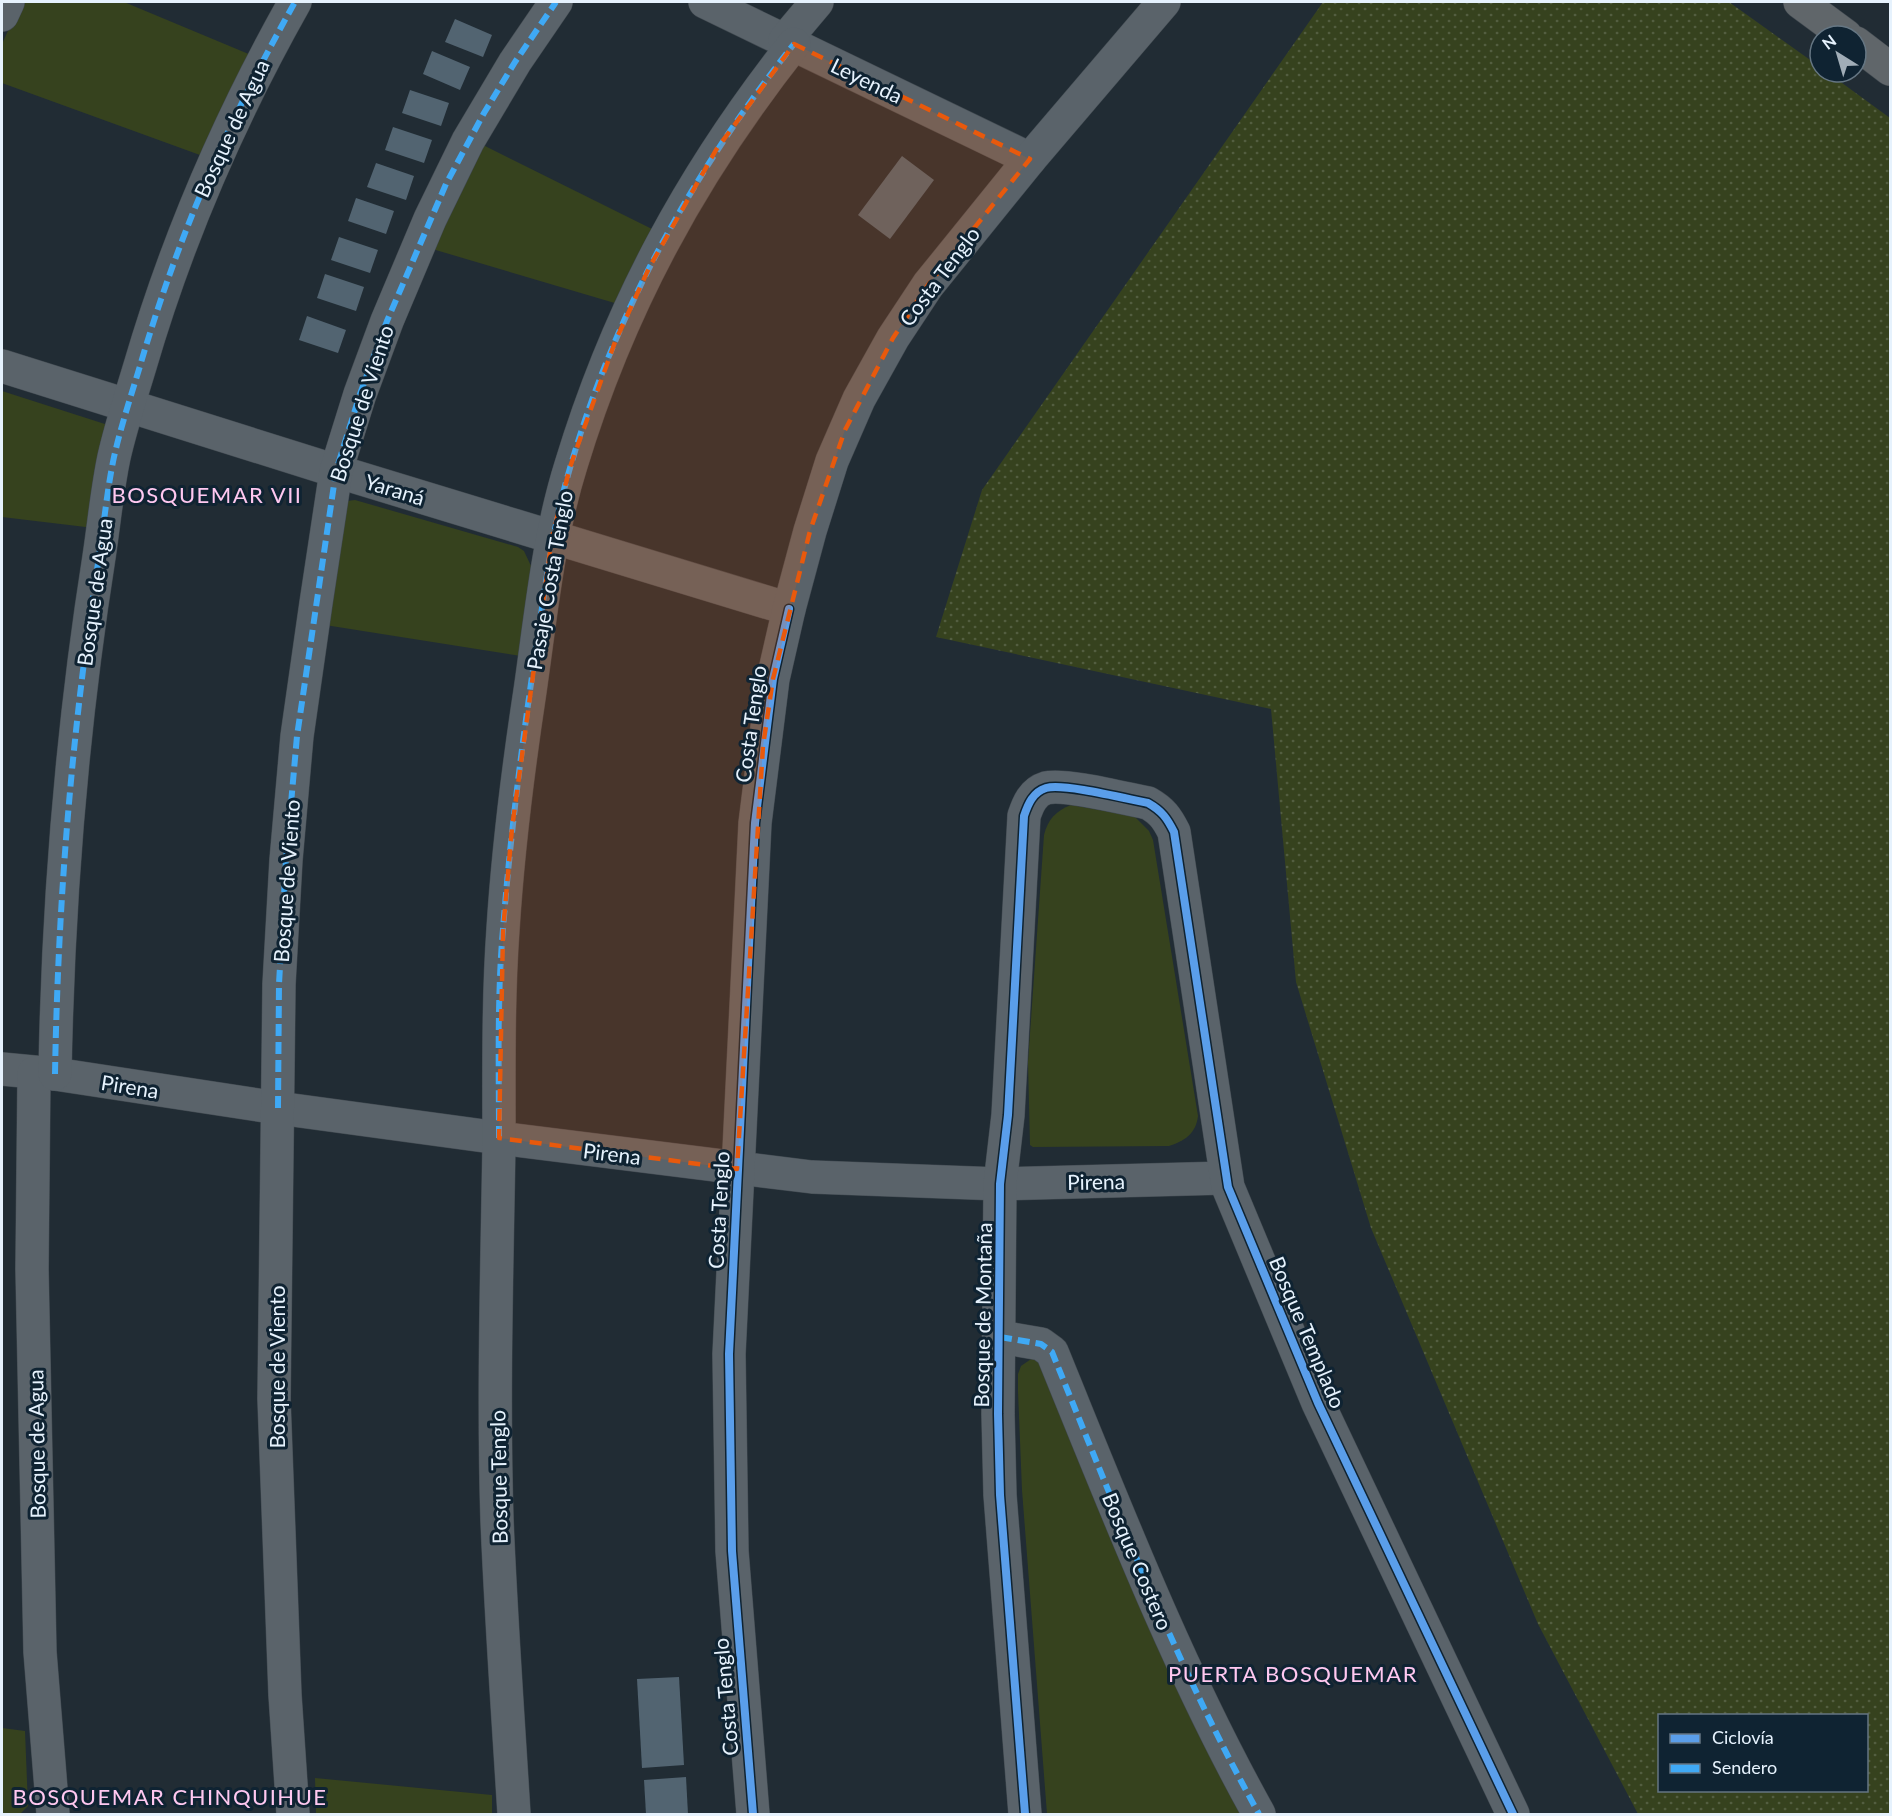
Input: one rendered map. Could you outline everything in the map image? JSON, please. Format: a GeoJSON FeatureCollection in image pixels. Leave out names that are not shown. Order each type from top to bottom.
{"type":"FeatureCollection","features":[{"type":"Feature","properties":{"kind":"main road"},"geometry":{"type":"LineString","coordinates":[[1800,2],[1830,24]]}},
{"type":"Feature","properties":{"kind":"main road"},"geometry":{"type":"LineString","coordinates":[[1868,52],[1890,69]]}},
{"type":"Feature","properties":{"kind":"street"},"geometry":{"type":"LineString","coordinates":[[2,15],[8,2]]}},
{"type":"Feature","properties":{"kind":"street","name":"Bosque de Agua"},"geometry":{"type":"LineString","coordinates":[[53,1815],[40,1641],[32,1269],[45,1073],[57,968],[73,755],[86,638],[114,457],[155,313],[202,187],[263,59],[295,2]]}},
{"type":"Feature","properties":{"kind":"street","name":"Bosque de Viento"},"geometry":{"type":"LineString","coordinates":[[293,1815],[285,1695],[274,1399],[279,984],[286,860],[297,736],[336,471],[360,394],[387,321],[446,184],[484,113],[556,2]]}},
{"type":"Feature","properties":{"kind":"street","name":"Leyenda"},"geometry":{"type":"LineString","coordinates":[[705,2],[1030,159]]}},
{"type":"Feature","properties":{"kind":"street","name":"Pasaje Costa Tenglo"},"geometry":{"type":"LineString","coordinates":[[499,1138],[502,932],[512,828],[552,537],[570,467],[593,399],[627,314],[649,268],[716,150],[817,2]]}},
{"type":"Feature","properties":{"kind":"street","name":"Costa Tenglo"},"geometry":{"type":"LineString","coordinates":[[753,1815],[732,1551],[729,1354],[755,823],[773,679],[810,531],[830,470],[859,399],[893,338],[928,285],[1030,159],[1164,2]]}},
{"type":"Feature","properties":{"kind":"street","name":"Yaraná"},"geometry":{"type":"LineString","coordinates":[[2,366],[789,609]]}},
{"type":"Feature","properties":{"kind":"street","name":"Bosque Templado"},"geometry":{"type":"LineString","coordinates":[[1024,816],[1034,795],[1046,788],[1061,787],[1148,803],[1161,810],[1168,819],[1174,832],[1226,1178],[1237,1210],[1318,1403],[1513,1815]]}},
{"type":"Feature","properties":{"kind":"street","name":"Bosque de Montaña"},"geometry":{"type":"LineString","coordinates":[[1024,816],[1008,1115],[1000,1184],[1000,1495],[1025,1815]]}},
{"type":"Feature","properties":{"kind":"street","name":"Pirena"},"geometry":{"type":"LineString","coordinates":[[2,1069],[45,1073],[499,1138],[812,1176],[1000,1184],[1226,1178]]}},
{"type":"Feature","properties":{"kind":"street","name":"Bosque Tenglo"},"geometry":{"type":"LineString","coordinates":[[499,1138],[495,1328],[497,1520],[514,1815]]}},
{"type":"Feature","properties":{"kind":"street","name":"Bosque Costero"},"geometry":{"type":"LineString","coordinates":[[1000,1337],[1041,1344],[1052,1352],[1174,1646],[1259,1815]]}},
{"type":"Feature","properties":{"kind":"highlighted area"},"geometry":{"type":"Polygon","coordinates":[[[794,44],[1030,159],[928,285],[893,338],[845,430],[810,531],[773,679],[763,746],[737,1169],[499,1138],[503,931],[512,828],[552,537],[570,467],[615,342],[649,268],[716,150],[794,44]]]}},
{"type":"Feature","properties":{"kind":"green space"},"geometry":{"type":"Polygon","coordinates":[[[21,2],[124,2],[251,55],[200,155],[2,83],[2,44],[21,2]]]}},
{"type":"Feature","properties":{"kind":"green space"},"geometry":{"type":"Polygon","coordinates":[[[1323,2],[1729,2],[1808,58],[1808,84],[1843,84],[1890,118],[1890,1814],[1638,1814],[1538,1624],[1371,1228],[1296,982],[1271,709],[936,637],[982,490],[1323,2]]]}},
{"type":"Feature","properties":{"kind":"green space"},"geometry":{"type":"Polygon","coordinates":[[[481,144],[654,230],[618,304],[429,248],[481,144]]]}},
{"type":"Feature","properties":{"kind":"green space"},"geometry":{"type":"Polygon","coordinates":[[[2,391],[108,425],[94,528],[2,517],[2,391]]]}},
{"type":"Feature","properties":{"kind":"green space"},"geometry":{"type":"Polygon","coordinates":[[[355,500],[518,547],[524,551],[531,566],[521,656],[325,625],[347,501],[355,500]]]}},
{"type":"Feature","properties":{"kind":"green space"},"geometry":{"type":"Polygon","coordinates":[[[1071,805],[1134,816],[1149,831],[1153,840],[1198,1116],[1189,1136],[1169,1146],[1033,1147],[1030,1145],[1028,1062],[1044,835],[1053,816],[1071,805]]]}},
{"type":"Feature","properties":{"kind":"green space"},"geometry":{"type":"Polygon","coordinates":[[[1034,1357],[1041,1357],[1245,1814],[1047,1814],[1022,1490],[1018,1391],[1018,1374],[1021,1366],[1034,1357]]]}},
{"type":"Feature","properties":{"kind":"green space"},"geometry":{"type":"Polygon","coordinates":[[[2,1728],[25,1731],[28,1806],[20,1814],[2,1814],[2,1728]]]}},
{"type":"Feature","properties":{"kind":"green space"},"geometry":{"type":"Polygon","coordinates":[[[315,1778],[492,1795],[492,1814],[316,1814],[315,1778]]]}},
{"type":"Feature","properties":{"kind":"building"},"geometry":{"type":"Polygon","coordinates":[[[455,19],[492,35],[483,57],[445,42],[455,19]]]}},
{"type":"Feature","properties":{"kind":"building"},"geometry":{"type":"Polygon","coordinates":[[[432,51],[470,67],[460,90],[423,74],[432,51]]]}},
{"type":"Feature","properties":{"kind":"building"},"geometry":{"type":"Polygon","coordinates":[[[410,90],[449,103],[441,126],[402,113],[410,90]]]}},
{"type":"Feature","properties":{"kind":"building"},"geometry":{"type":"Polygon","coordinates":[[[393,127],[432,140],[424,163],[385,150],[393,127]]]}},
{"type":"Feature","properties":{"kind":"building"},"geometry":{"type":"Polygon","coordinates":[[[902,156],[934,180],[890,239],[858,215],[902,156]]]}},
{"type":"Feature","properties":{"kind":"building"},"geometry":{"type":"Polygon","coordinates":[[[376,163],[414,176],[406,200],[367,187],[376,163]]]}},
{"type":"Feature","properties":{"kind":"building"},"geometry":{"type":"Polygon","coordinates":[[[356,198],[394,211],[386,234],[348,221],[356,198]]]}},
{"type":"Feature","properties":{"kind":"building"},"geometry":{"type":"Polygon","coordinates":[[[339,237],[378,250],[370,273],[331,260],[339,237]]]}},
{"type":"Feature","properties":{"kind":"building"},"geometry":{"type":"Polygon","coordinates":[[[325,274],[364,287],[356,311],[317,298],[325,274]]]}},
{"type":"Feature","properties":{"kind":"building"},"geometry":{"type":"Polygon","coordinates":[[[307,316],[346,330],[338,353],[299,340],[307,316]]]}},
{"type":"Feature","properties":{"kind":"building"},"geometry":{"type":"Polygon","coordinates":[[[679,1677],[684,1765],[642,1768],[637,1679],[679,1677]]]}},
{"type":"Feature","properties":{"kind":"building"},"geometry":{"type":"Polygon","coordinates":[[[686,1777],[688,1814],[646,1814],[644,1780],[686,1777]]]}},
{"type":"Feature","properties":{"kind":"marked path"},"geometry":{"type":"LineString","coordinates":[[55,1074],[59,944],[74,750],[89,621],[114,457],[155,318],[188,225],[248,90],[295,2]]}},
{"type":"Feature","properties":{"kind":"marked path"},"geometry":{"type":"LineString","coordinates":[[278,1108],[279,984],[286,860],[297,736],[336,471],[360,394],[387,321],[446,184],[484,113],[556,2]]}},
{"type":"Feature","properties":{"kind":"marked path"},"geometry":{"type":"LineString","coordinates":[[499,1138],[500,981],[509,862],[545,589],[563,492],[588,410],[610,354],[661,245],[723,141],[794,44]]}},
{"type":"Feature","properties":{"kind":"marked path"},"geometry":{"type":"LineString","coordinates":[[1000,1337],[1041,1344],[1052,1352],[1174,1645],[1259,1814]]}},
{"type":"Feature","properties":{"kind":"cycle path"},"geometry":{"type":"LineString","coordinates":[[753,1814],[732,1551],[729,1354],[755,823],[773,679],[789,609]]}},
{"type":"Feature","properties":{"kind":"cycle path"},"geometry":{"type":"LineString","coordinates":[[1025,1814],[1000,1495],[998,1414],[1000,1184],[1008,1115],[1024,816],[1034,795],[1046,788],[1055,787],[1081,789],[1148,803],[1164,815],[1174,832],[1228,1187],[1318,1403],[1513,1814]]}},
{"type":"Feature","properties":{"kind":"district","name":"BOSQUEMAR VII"},"geometry":{"type":"Point","coordinates":[207,494]}},
{"type":"Feature","properties":{"kind":"district","name":"PUERTA BOSQUEMAR"},"geometry":{"type":"Point","coordinates":[1293,1673]}},
{"type":"Feature","properties":{"kind":"district","name":"BOSQUEMAR CHINQUIHUE"},"geometry":{"type":"Point","coordinates":[170,1796]}}]}
